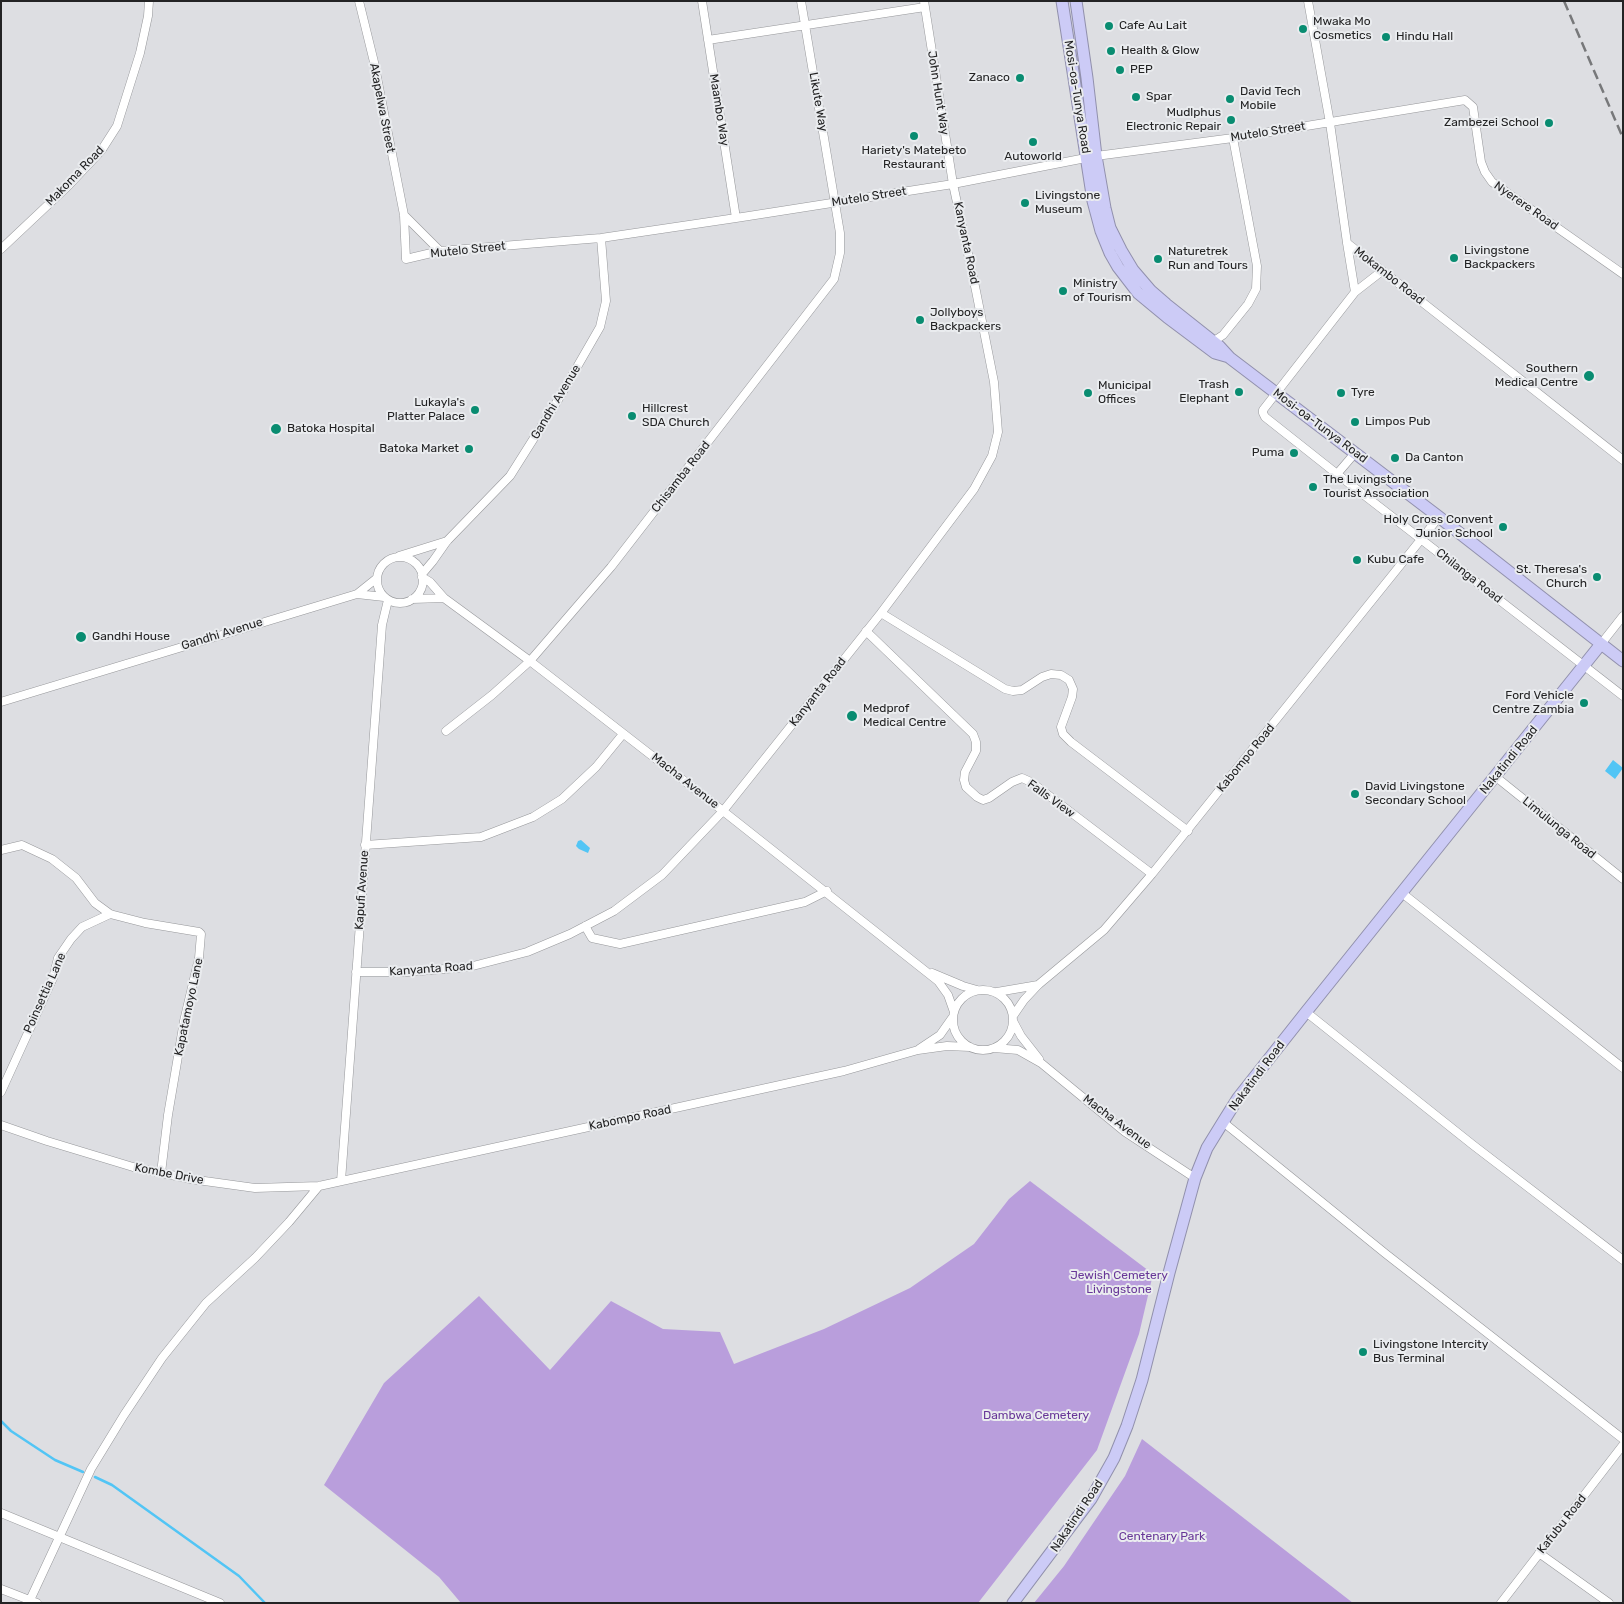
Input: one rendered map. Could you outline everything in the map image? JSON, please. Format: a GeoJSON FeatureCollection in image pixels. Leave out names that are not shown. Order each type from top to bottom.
{"type":"FeatureCollection","features":[{"type":"Feature","properties":{"kind":"highway","name":"Mosi-oa-Tunya Road"},"geometry":{"type":"LineString","coordinates":[[1062,1],[1091,157]]}},
{"type":"Feature","properties":{"kind":"highway","name":"Mosi-oa-Tunya Road"},"geometry":{"type":"LineString","coordinates":[[1076,1],[1087,78],[1093,201],[1101,232],[1118,267],[1138,293],[1218,344],[1230,358],[1439,517],[1623,661]]}},
{"type":"Feature","properties":{"kind":"highway","name":"Nakatindi Road"},"geometry":{"type":"LineString","coordinates":[[1012,1603],[1091,1499],[1114,1458],[1142,1380],[1195,1178],[1207,1148],[1238,1098],[1601,644]]}},
{"type":"Feature","properties":{"kind":"street","name":"Makoma Road"},"geometry":{"type":"LineString","coordinates":[[1,249],[69,185],[101,151],[117,126],[140,53],[148,16],[148,1]]}},
{"type":"Feature","properties":{"kind":"street","name":"Akapelwa Street"},"geometry":{"type":"LineString","coordinates":[[358,1],[374,62],[404,215],[406,259]]}},
{"type":"Feature","properties":{"kind":"street","name":"Maambo Way"},"geometry":{"type":"LineString","coordinates":[[702,1],[736,218]]}},
{"type":"Feature","properties":{"kind":"street","name":"Likute Way"},"geometry":{"type":"LineString","coordinates":[[801,1],[836,202]]}},
{"type":"Feature","properties":{"kind":"street","name":"Mokambo Road"},"geometry":{"type":"LineString","coordinates":[[1308,1],[1330,123],[1347,243],[1623,460]]}},
{"type":"Feature","properties":{"kind":"street"},"geometry":{"type":"LineString","coordinates":[[708,40],[924,4]]}},
{"type":"Feature","properties":{"kind":"street","name":"John Hunt Way"},"geometry":{"type":"LineString","coordinates":[[924,4],[953,184]]}},
{"type":"Feature","properties":{"kind":"street","name":"Nyerere Road"},"geometry":{"type":"LineString","coordinates":[[1330,123],[1465,100],[1470,102],[1473,107],[1481,162],[1492,182],[1623,274]]}},
{"type":"Feature","properties":{"kind":"street","name":"Mutelo Street"},"geometry":{"type":"LineString","coordinates":[[406,259],[440,251],[601,238],[953,184],[1091,157],[1330,123]]}},
{"type":"Feature","properties":{"kind":"street"},"geometry":{"type":"LineString","coordinates":[[1218,344],[1248,304],[1256,289],[1257,266],[1233,138]]}},
{"type":"Feature","properties":{"kind":"street","name":"Kanyanta Road"},"geometry":{"type":"LineString","coordinates":[[356,972],[408,972],[469,967],[527,952],[585,926],[614,910],[662,875],[724,811],[882,613],[974,489],[992,456],[998,432],[992,373],[953,184]]}},
{"type":"Feature","properties":{"kind":"street","name":"Chisamba Road"},"geometry":{"type":"LineString","coordinates":[[446,731],[492,695],[530,661],[611,567],[834,279],[840,253],[840,233],[836,202]]}},
{"type":"Feature","properties":{"kind":"street"},"geometry":{"type":"LineString","coordinates":[[404,215],[440,251]]}},
{"type":"Feature","properties":{"kind":"street","name":"Gandhi Avenue"},"geometry":{"type":"LineString","coordinates":[[422,576],[447,541],[510,476],[558,400],[600,327],[606,301],[601,238]]}},
{"type":"Feature","properties":{"kind":"street"},"geometry":{"type":"LineString","coordinates":[[1347,243],[1354,292]]}},
{"type":"Feature","properties":{"kind":"street","name":"Chilanga Road"},"geometry":{"type":"LineString","coordinates":[[1382,271],[1354,292],[1263,410],[1265,417],[1623,696]]}},
{"type":"Feature","properties":{"kind":"street"},"geometry":{"type":"LineString","coordinates":[[1337,474],[1355,453]]}},
{"type":"Feature","properties":{"kind":"street","name":"Kabompo Road"},"geometry":{"type":"LineString","coordinates":[[1013,1018],[1024,1000],[1038,985],[1104,930],[1152,874],[1439,517]]}},
{"type":"Feature","properties":{"kind":"street","name":"Gandhi Avenue"},"geometry":{"type":"LineString","coordinates":[[394,558],[447,541]]}},
{"type":"Feature","properties":{"kind":"street"},"geometry":{"type":"LineString","coordinates":[[412,599],[422,585],[422,576],[414,562],[401,557],[394,558],[382,565],[377,578],[380,591],[386,598],[396,602],[405,602],[412,599],[444,598]]}},
{"type":"Feature","properties":{"kind":"street","name":"Macha Avenue"},"geometry":{"type":"LineString","coordinates":[[422,576],[444,598],[530,661],[724,811],[938,980],[948,995],[953,1015]]}},
{"type":"Feature","properties":{"kind":"street","name":"Gandhi Avenue"},"geometry":{"type":"LineString","coordinates":[[1,702],[357,594],[377,578]]}},
{"type":"Feature","properties":{"kind":"street","name":"Gandhi Avenue"},"geometry":{"type":"LineString","coordinates":[[357,594],[386,598]]}},
{"type":"Feature","properties":{"kind":"street","name":"Kapufi Avenue"},"geometry":{"type":"LineString","coordinates":[[341,1181],[365,845],[382,625],[386,598]]}},
{"type":"Feature","properties":{"kind":"street"},"geometry":{"type":"LineString","coordinates":[[882,613],[1005,689],[1013,691],[1022,690],[1042,677],[1051,674],[1061,675],[1069,680],[1073,689],[1072,698],[1061,728],[1063,734],[1188,831]]}},
{"type":"Feature","properties":{"kind":"street","name":"Nakatindi Road"},"geometry":{"type":"LineString","coordinates":[[1601,644],[1623,616]]}},
{"type":"Feature","properties":{"kind":"street","name":"Falls View"},"geometry":{"type":"LineString","coordinates":[[866,631],[973,734],[976,742],[976,751],[965,772],[964,780],[966,787],[977,797],[983,800],[989,798],[1012,782],[1022,778],[1031,782],[1152,874]]}},
{"type":"Feature","properties":{"kind":"street"},"geometry":{"type":"LineString","coordinates":[[365,845],[481,836],[533,817],[562,799],[596,767],[623,734]]}},
{"type":"Feature","properties":{"kind":"street","name":"Limulunga Road"},"geometry":{"type":"LineString","coordinates":[[1496,777],[1623,879]]}},
{"type":"Feature","properties":{"kind":"street"},"geometry":{"type":"LineString","coordinates":[[1,850],[22,845],[52,859],[76,878],[95,903],[110,914]]}},
{"type":"Feature","properties":{"kind":"street"},"geometry":{"type":"LineString","coordinates":[[585,926],[592,938],[620,944],[805,902],[827,891]]}},
{"type":"Feature","properties":{"kind":"street"},"geometry":{"type":"LineString","coordinates":[[1402,894],[1623,1068]]}},
{"type":"Feature","properties":{"kind":"street","name":"Poinsettia Lane"},"geometry":{"type":"LineString","coordinates":[[1,1092],[53,978],[58,958],[82,927],[110,914]]}},
{"type":"Feature","properties":{"kind":"street","name":"Kapatamoyo Lane"},"geometry":{"type":"LineString","coordinates":[[110,914],[153,925],[199,932],[202,936],[199,958],[184,1021],[168,1115],[161,1172]]}},
{"type":"Feature","properties":{"kind":"street","name":"Macha Avenue"},"geometry":{"type":"LineString","coordinates":[[923,969],[977,990]]}},
{"type":"Feature","properties":{"kind":"street"},"geometry":{"type":"LineString","coordinates":[[997,992],[1038,985]]}},
{"type":"Feature","properties":{"kind":"street"},"geometry":{"type":"LineString","coordinates":[[987,989],[997,992],[1005,998],[1010,1006],[1013,1018],[1009,1035],[994,1048],[984,1050],[970,1047],[958,1037],[954,1028],[953,1015],[960,1000],[968,993],[977,990],[987,989]]}},
{"type":"Feature","properties":{"kind":"street"},"geometry":{"type":"LineString","coordinates":[[1306,1012],[1473,1146],[1623,1260]]}},
{"type":"Feature","properties":{"kind":"street","name":"Kabompo Road"},"geometry":{"type":"LineString","coordinates":[[918,1050],[940,1035],[953,1015]]}},
{"type":"Feature","properties":{"kind":"street","name":"Macha Avenue"},"geometry":{"type":"LineString","coordinates":[[1013,1018],[1020,1036],[1041,1063]]}},
{"type":"Feature","properties":{"kind":"street","name":"Kabompo Road"},"geometry":{"type":"LineString","coordinates":[[341,1181],[844,1071],[918,1050],[947,1046],[970,1047]]}},
{"type":"Feature","properties":{"kind":"street","name":"Macha Avenue"},"geometry":{"type":"LineString","coordinates":[[994,1048],[1018,1050],[1041,1063],[1125,1132],[1195,1178]]}},
{"type":"Feature","properties":{"kind":"street"},"geometry":{"type":"LineString","coordinates":[[1223,1122],[1386,1254],[1623,1439]]}},
{"type":"Feature","properties":{"kind":"street","name":"Kombe Drive"},"geometry":{"type":"LineString","coordinates":[[1,1125],[123,1164],[190,1179],[256,1188],[319,1186],[341,1181]]}},
{"type":"Feature","properties":{"kind":"street"},"geometry":{"type":"LineString","coordinates":[[1,1589],[34,1601],[59,1537],[91,1469],[162,1358],[206,1303],[255,1258],[290,1222],[319,1186]]}},
{"type":"Feature","properties":{"kind":"street","name":"Kafubu Road"},"geometry":{"type":"LineString","coordinates":[[1502,1603],[1623,1445]]}},
{"type":"Feature","properties":{"kind":"street"},"geometry":{"type":"LineString","coordinates":[[1,1513],[220,1603]]}},
{"type":"Feature","properties":{"kind":"street"},"geometry":{"type":"LineString","coordinates":[[1539,1553],[1609,1603]]}},
{"type":"Feature","properties":{"kind":"green space"},"geometry":{"type":"Polygon","coordinates":[[[1030,1181],[1153,1274],[1139,1334],[1097,1450],[978,1603],[461,1603],[439,1577],[324,1485],[384,1383],[479,1296],[550,1370],[611,1301],[663,1329],[720,1332],[734,1364],[824,1329],[910,1288],[974,1244],[1009,1199],[1030,1181]]]}},
{"type":"Feature","properties":{"kind":"green space","name":"Centenary Park"},"geometry":{"type":"Polygon","coordinates":[[[1142,1439],[1353,1603],[1034,1603],[1064,1566],[1125,1476],[1142,1439]]]}},
{"type":"Feature","properties":{"kind":"water"},"geometry":{"type":"Polygon","coordinates":[[[1613,760],[1623,768],[1615,779],[1605,771],[1613,760]]]}},
{"type":"Feature","properties":{"kind":"water"},"geometry":{"type":"Polygon","coordinates":[[[581,840],[590,848],[588,853],[576,846],[578,841],[581,840]]]}},
{"type":"Feature","properties":{"kind":"waterway"},"geometry":{"type":"LineString","coordinates":[[1,1421],[11,1431],[55,1460],[83,1472]]}},
{"type":"Feature","properties":{"kind":"waterway"},"geometry":{"type":"LineString","coordinates":[[95,1477],[112,1485],[239,1576],[265,1603]]}},
{"type":"Feature","properties":{"kind":"railway"},"geometry":{"type":"LineString","coordinates":[[1564,1],[1623,138]]}},
{"type":"Feature","properties":{"kind":"place","name":"Cafe Au Lait"},"geometry":{"type":"Point","coordinates":[1109,26]}},
{"type":"Feature","properties":{"kind":"place","name":"Mwaka Mo Cosmetics"},"geometry":{"type":"Point","coordinates":[1303,29]}},
{"type":"Feature","properties":{"kind":"place","name":"Hindu Hall"},"geometry":{"type":"Point","coordinates":[1386,37]}},
{"type":"Feature","properties":{"kind":"place","name":"Health & Glow"},"geometry":{"type":"Point","coordinates":[1111,51]}},
{"type":"Feature","properties":{"kind":"place","name":"PEP"},"geometry":{"type":"Point","coordinates":[1120,70]}},
{"type":"Feature","properties":{"kind":"place","name":"Zanaco"},"geometry":{"type":"Point","coordinates":[1020,78]}},
{"type":"Feature","properties":{"kind":"place","name":"Spar"},"geometry":{"type":"Point","coordinates":[1136,97]}},
{"type":"Feature","properties":{"kind":"place","name":"David Tech Mobile"},"geometry":{"type":"Point","coordinates":[1230,99]}},
{"type":"Feature","properties":{"kind":"place","name":"Mudlphus Electronic Repair"},"geometry":{"type":"Point","coordinates":[1231,120]}},
{"type":"Feature","properties":{"kind":"place","name":"Zambezei School"},"geometry":{"type":"Point","coordinates":[1549,123]}},
{"type":"Feature","properties":{"kind":"place","name":"Hariety's Matebeto Restaurant"},"geometry":{"type":"Point","coordinates":[914,136]}},
{"type":"Feature","properties":{"kind":"place","name":"Autoworld"},"geometry":{"type":"Point","coordinates":[1033,142]}},
{"type":"Feature","properties":{"kind":"place","name":"Livingstone Museum"},"geometry":{"type":"Point","coordinates":[1025,203]}},
{"type":"Feature","properties":{"kind":"place","name":"Livingstone Backpackers"},"geometry":{"type":"Point","coordinates":[1454,258]}},
{"type":"Feature","properties":{"kind":"place","name":"Naturetrek Run and Tours"},"geometry":{"type":"Point","coordinates":[1158,259]}},
{"type":"Feature","properties":{"kind":"place","name":"Ministry of Tourism"},"geometry":{"type":"Point","coordinates":[1063,291]}},
{"type":"Feature","properties":{"kind":"place","name":"Jollyboys Backpackers"},"geometry":{"type":"Point","coordinates":[920,320]}},
{"type":"Feature","properties":{"kind":"place","name":"Southern Medical Centre"},"geometry":{"type":"Point","coordinates":[1589,376]}},
{"type":"Feature","properties":{"kind":"place","name":"Trash Elephant"},"geometry":{"type":"Point","coordinates":[1239,392]}},
{"type":"Feature","properties":{"kind":"place","name":"Municipal Offices"},"geometry":{"type":"Point","coordinates":[1088,393]}},
{"type":"Feature","properties":{"kind":"place","name":"Tyre"},"geometry":{"type":"Point","coordinates":[1341,393]}},
{"type":"Feature","properties":{"kind":"place","name":"Lukayla's Platter Palace"},"geometry":{"type":"Point","coordinates":[475,410]}},
{"type":"Feature","properties":{"kind":"place","name":"Hillcrest SDA Church"},"geometry":{"type":"Point","coordinates":[632,416]}},
{"type":"Feature","properties":{"kind":"place","name":"Limpos Pub"},"geometry":{"type":"Point","coordinates":[1355,422]}},
{"type":"Feature","properties":{"kind":"place","name":"Batoka Hospital"},"geometry":{"type":"Point","coordinates":[276,429]}},
{"type":"Feature","properties":{"kind":"place","name":"Batoka Market"},"geometry":{"type":"Point","coordinates":[469,449]}},
{"type":"Feature","properties":{"kind":"place","name":"Puma"},"geometry":{"type":"Point","coordinates":[1294,453]}},
{"type":"Feature","properties":{"kind":"place","name":"Da Canton"},"geometry":{"type":"Point","coordinates":[1395,458]}},
{"type":"Feature","properties":{"kind":"place","name":"The Livingstone Tourist Association"},"geometry":{"type":"Point","coordinates":[1313,487]}},
{"type":"Feature","properties":{"kind":"place","name":"Holy Cross Convent Junior School"},"geometry":{"type":"Point","coordinates":[1503,527]}},
{"type":"Feature","properties":{"kind":"place","name":"Kubu Cafe"},"geometry":{"type":"Point","coordinates":[1357,560]}},
{"type":"Feature","properties":{"kind":"place","name":"St. Theresa's Church"},"geometry":{"type":"Point","coordinates":[1597,577]}},
{"type":"Feature","properties":{"kind":"place","name":"Gandhi House"},"geometry":{"type":"Point","coordinates":[81,637]}},
{"type":"Feature","properties":{"kind":"place","name":"Ford Vehicle Centre Zambia"},"geometry":{"type":"Point","coordinates":[1584,703]}},
{"type":"Feature","properties":{"kind":"place","name":"Medprof Medical Centre"},"geometry":{"type":"Point","coordinates":[852,716]}},
{"type":"Feature","properties":{"kind":"place","name":"David Livingstone Secondary School"},"geometry":{"type":"Point","coordinates":[1355,794]}},
{"type":"Feature","properties":{"kind":"place","name":"Livingstone Intercity Bus Terminal"},"geometry":{"type":"Point","coordinates":[1363,1352]}},
{"type":"Feature","properties":{"kind":"park label","name":"Jewish Cemetery Livingstone"},"geometry":{"type":"Point","coordinates":[1119,1283]}},
{"type":"Feature","properties":{"kind":"park label","name":"Dambwa Cemetery"},"geometry":{"type":"Point","coordinates":[1036,1416]}}]}
